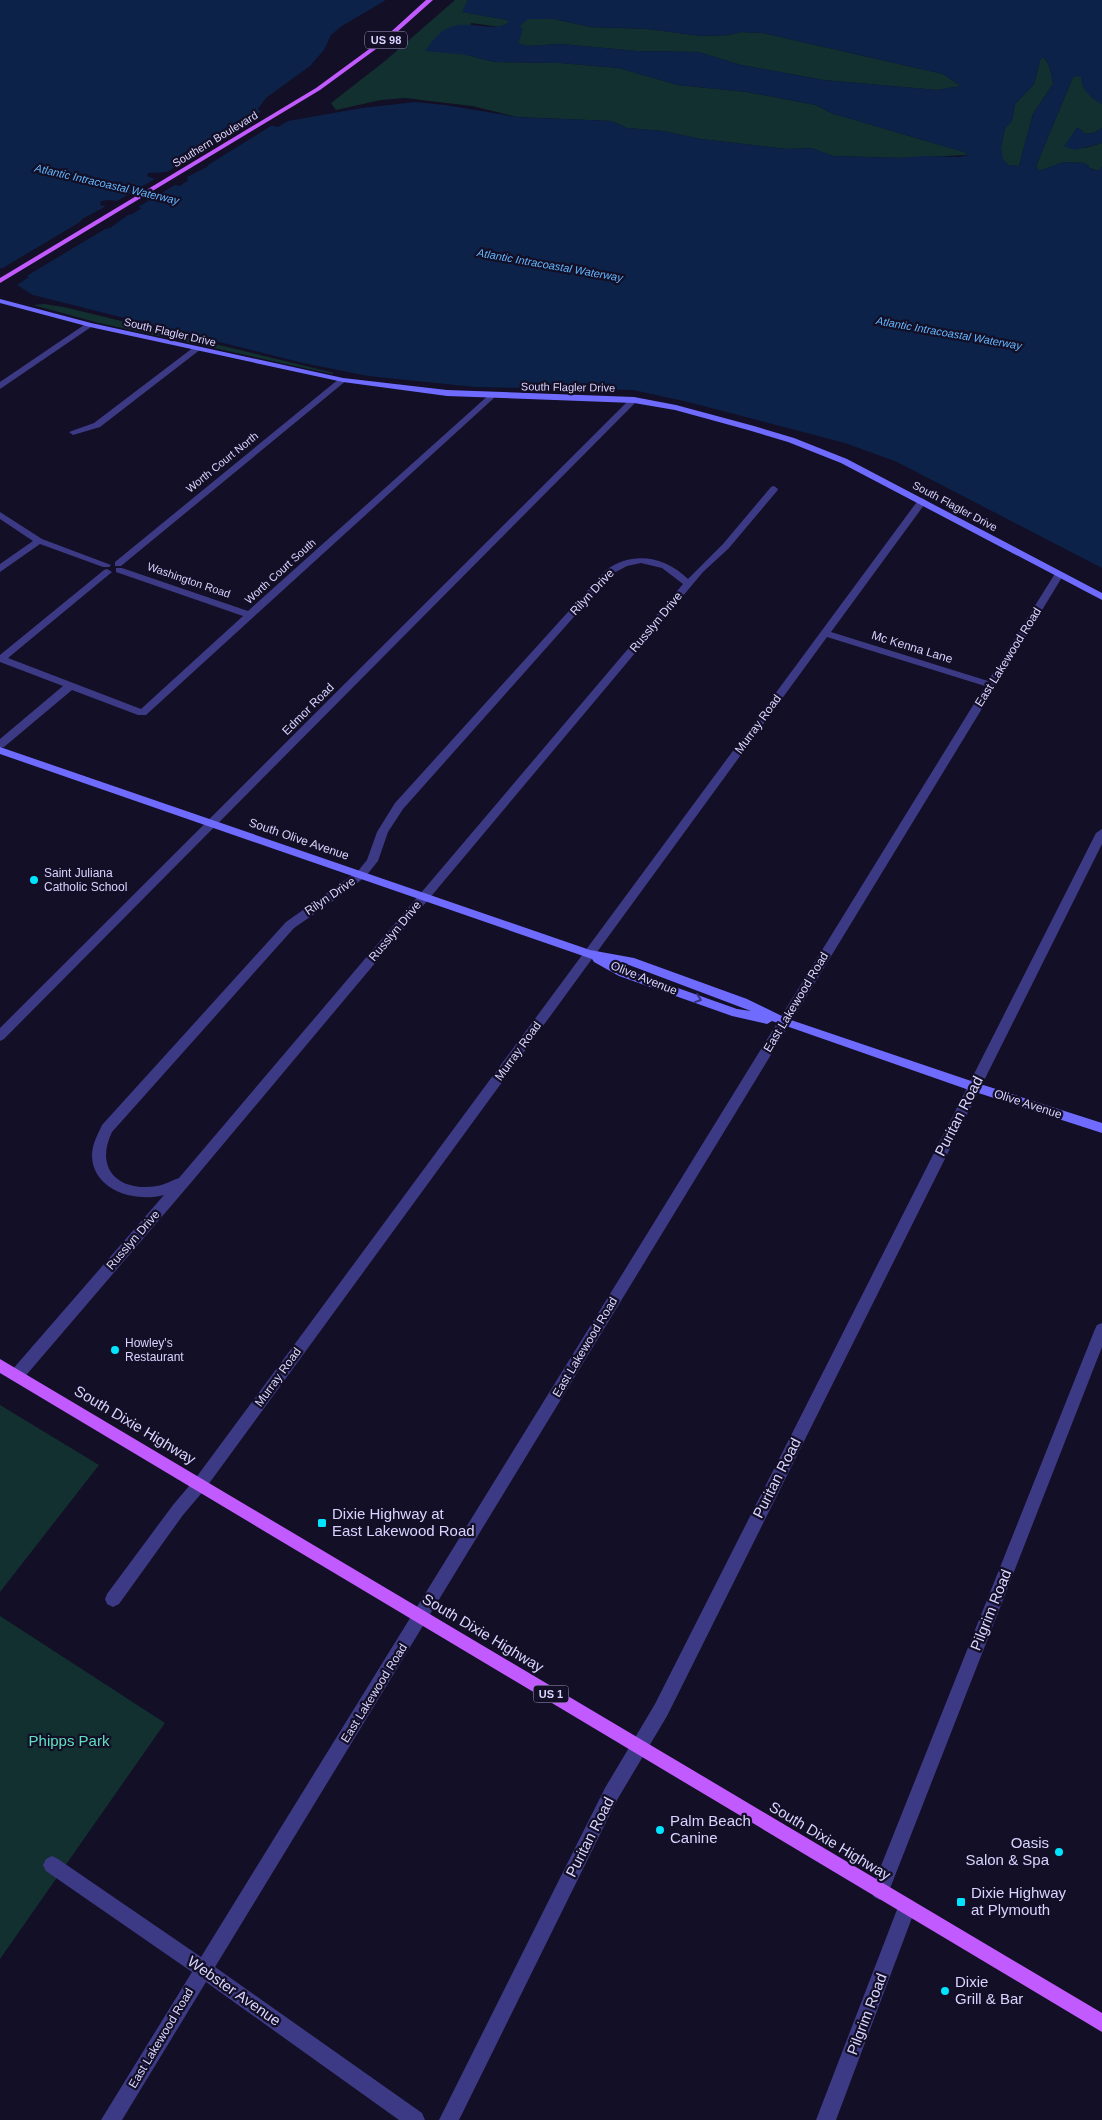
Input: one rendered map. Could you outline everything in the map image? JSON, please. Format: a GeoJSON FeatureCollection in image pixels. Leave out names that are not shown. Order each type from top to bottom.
{"type":"FeatureCollection","features":[{"type":"Feature","properties":{"kind":"main road","name":"Southern Boulevard"},"geometry":{"type":"LineString","coordinates":[[0,281],[264,122],[358,62],[430,0]]}},
{"type":"Feature","properties":{"kind":"main road","name":"South Dixie Highway"},"geometry":{"type":"LineString","coordinates":[[0,1365],[1102,2024]]}},
{"type":"Feature","properties":{"kind":"street","name":"South Flagler Drive"},"geometry":{"type":"LineString","coordinates":[[0,301],[90,325],[342,380],[408,390],[491,396],[634,400],[676,408],[791,440],[844,461],[1102,597]]}},
{"type":"Feature","properties":{"kind":"street"},"geometry":{"type":"LineString","coordinates":[[0,386],[90,325]]}},
{"type":"Feature","properties":{"kind":"street"},"geometry":{"type":"LineString","coordinates":[[73,432],[97,425],[197,349]]}},
{"type":"Feature","properties":{"kind":"street","name":"Worth Court North"},"geometry":{"type":"LineString","coordinates":[[118,567],[342,380]]}},
{"type":"Feature","properties":{"kind":"street","name":"Worth Court South"},"geometry":{"type":"LineString","coordinates":[[70,686],[142,713],[491,396]]}},
{"type":"Feature","properties":{"kind":"street","name":"Edmor Road"},"geometry":{"type":"LineString","coordinates":[[0,1036],[634,400]]}},
{"type":"Feature","properties":{"kind":"street","name":"Russlyn Drive"},"geometry":{"type":"LineString","coordinates":[[17,1375],[184,1181],[688,584],[726,546],[774,489]]}},
{"type":"Feature","properties":{"kind":"street","name":"Murray Road"},"geometry":{"type":"LineString","coordinates":[[113,1599],[178,1510],[200,1484],[922,501]]}},
{"type":"Feature","properties":{"kind":"street"},"geometry":{"type":"LineString","coordinates":[[0,515],[40,541],[106,569]]}},
{"type":"Feature","properties":{"kind":"street"},"geometry":{"type":"LineString","coordinates":[[0,568],[40,541]]}},
{"type":"Feature","properties":{"kind":"street","name":"Rilyn Drive"},"geometry":{"type":"LineString","coordinates":[[184,1181],[163,1190],[150,1192],[137,1192],[114,1184],[100,1168],[97,1159],[101,1138],[107,1129],[290,926],[313,906],[347,886],[361,875],[371,862],[381,837],[399,806],[609,572],[629,562],[655,562],[675,572],[688,584]]}},
{"type":"Feature","properties":{"kind":"street"},"geometry":{"type":"LineString","coordinates":[[0,745],[70,686],[1,659],[106,569],[118,567]]}},
{"type":"Feature","properties":{"kind":"street","name":"Washington Road"},"geometry":{"type":"LineString","coordinates":[[118,567],[250,614]]}},
{"type":"Feature","properties":{"kind":"street","name":"East Lakewood Road"},"geometry":{"type":"LineString","coordinates":[[111,2120],[422,1616],[1059,574]]}},
{"type":"Feature","properties":{"kind":"street","name":"Mc Kenna Lane"},"geometry":{"type":"LineString","coordinates":[[825,633],[991,684]]}},
{"type":"Feature","properties":{"kind":"street","name":"South Olive Avenue"},"geometry":{"type":"LineString","coordinates":[[0,750],[589,954]]}},
{"type":"Feature","properties":{"kind":"street","name":"Puritan Road"},"geometry":{"type":"LineString","coordinates":[[449,2120],[611,1794],[665,1701],[1102,833]]}},
{"type":"Feature","properties":{"kind":"street","name":"Olive Avenue"},"geometry":{"type":"LineString","coordinates":[[589,954],[623,973],[736,1013],[784,1022],[973,1087],[1102,1128]]}},
{"type":"Feature","properties":{"kind":"street","name":"Pilgrim Road"},"geometry":{"type":"LineString","coordinates":[[880,1891],[1102,1329]]}},
{"type":"Feature","properties":{"kind":"street","name":"Webster Avenue"},"geometry":{"type":"LineString","coordinates":[[52,1865],[203,1969],[415,2120]]}},
{"type":"Feature","properties":{"kind":"street","name":"Pilgrim Road"},"geometry":{"type":"LineString","coordinates":[[826,2120],[907,1907]]}},
{"type":"Feature","properties":{"kind":"green space"},"geometry":{"type":"Polygon","coordinates":[[[455,0],[468,0],[463,12],[508,20],[508,23],[500,27],[471,23],[467,55],[495,62],[561,63],[619,68],[678,85],[747,92],[816,105],[831,113],[964,152],[968,155],[901,158],[833,156],[811,148],[787,149],[700,139],[663,131],[627,128],[611,121],[517,117],[472,106],[405,98],[381,100],[336,110],[331,103],[385,61],[455,0]]]}},
{"type":"Feature","properties":{"kind":"green space"},"geometry":{"type":"Polygon","coordinates":[[[527,19],[554,19],[591,27],[648,29],[701,36],[729,35],[741,32],[763,33],[943,74],[961,86],[937,90],[823,80],[741,65],[698,52],[636,51],[561,44],[527,46],[518,43],[521,34],[519,26],[527,19]]]}},
{"type":"Feature","properties":{"kind":"green space"},"geometry":{"type":"Polygon","coordinates":[[[1043,57],[1049,66],[1053,84],[1033,114],[1019,166],[1008,165],[1002,159],[1001,147],[1005,128],[1012,121],[1015,104],[1034,84],[1040,60],[1043,57]]]}},
{"type":"Feature","properties":{"kind":"green space"},"geometry":{"type":"Polygon","coordinates":[[[1081,76],[1092,98],[1102,104],[1102,128],[1094,133],[1084,134],[1077,128],[1065,146],[1085,148],[1102,143],[1102,166],[1099,171],[1087,167],[1089,166],[1083,163],[1064,162],[1039,171],[1036,166],[1073,77],[1081,76]]]}},
{"type":"Feature","properties":{"kind":"green space"},"geometry":{"type":"Polygon","coordinates":[[[44,304],[64,307],[334,373],[99,323],[33,305],[44,304]]]}},
{"type":"Feature","properties":{"kind":"green space"},"geometry":{"type":"Polygon","coordinates":[[[0,1405],[99,1465],[0,1592],[0,1405]]]}},
{"type":"Feature","properties":{"kind":"green space","name":"Phipps Park"},"geometry":{"type":"Polygon","coordinates":[[[0,1616],[165,1723],[0,1959],[0,1616]]]}},
{"type":"Feature","properties":{"kind":"water","name":"Atlantic Intracoastal Waterway"},"geometry":{"type":"Polygon","coordinates":[[[0,0],[386,0],[342,26],[331,35],[324,50],[310,66],[266,98],[258,109],[261,112],[248,119],[278,127],[288,121],[362,108],[415,102],[517,117],[611,121],[627,128],[663,131],[700,139],[787,149],[811,148],[833,156],[901,158],[922,156],[960,157],[968,155],[964,152],[831,113],[816,105],[747,92],[678,85],[619,68],[561,63],[495,62],[467,55],[425,51],[438,35],[451,27],[468,25],[494,27],[508,23],[508,20],[462,12],[468,0],[1102,0],[1102,104],[1087,93],[1082,85],[1081,76],[1073,77],[1036,166],[1039,171],[1064,162],[1083,163],[1090,166],[1087,167],[1098,171],[1102,166],[1102,568],[897,462],[845,443],[688,402],[633,390],[475,387],[368,376],[303,363],[33,295],[17,285],[29,277],[0,268],[0,0]],[[528,19],[520,26],[523,30],[518,43],[527,46],[561,44],[636,51],[698,52],[741,65],[823,80],[937,90],[961,86],[943,74],[763,33],[741,32],[729,35],[701,36],[648,29],[591,27],[554,19],[528,19]],[[1043,57],[1040,60],[1034,84],[1015,104],[1012,121],[1005,128],[1001,147],[1003,159],[1008,165],[1019,166],[1033,114],[1053,84],[1049,66],[1043,57]]]}},
{"type":"Feature","properties":{"kind":"water"},"geometry":{"type":"Polygon","coordinates":[[[1077,128],[1085,134],[1094,133],[1102,128],[1102,143],[1075,150],[1064,146],[1077,128]]]}},
{"type":"Feature","properties":{"kind":"pier"},"geometry":{"type":"Polygon","coordinates":[[[255,120],[274,124],[207,167],[187,177],[188,180],[180,186],[175,185],[138,207],[142,208],[110,228],[105,229],[25,277],[1,269],[103,208],[105,206],[100,205],[101,201],[117,201],[155,179],[147,176],[148,173],[167,172],[255,120]]]}},
{"type":"Feature","properties":{"kind":"place","name":"Saint Juliana Catholic School"},"geometry":{"type":"Point","coordinates":[34,880]}},
{"type":"Feature","properties":{"kind":"place","name":"Howley's Restaurant"},"geometry":{"type":"Point","coordinates":[115,1350]}},
{"type":"Feature","properties":{"kind":"place","name":"Dixie Highway at East Lakewood Road"},"geometry":{"type":"Point","coordinates":[322,1523]}},
{"type":"Feature","properties":{"kind":"place","name":"Palm Beach Canine"},"geometry":{"type":"Point","coordinates":[660,1830]}},
{"type":"Feature","properties":{"kind":"place","name":"Oasis Salon & Spa"},"geometry":{"type":"Point","coordinates":[1059,1852]}},
{"type":"Feature","properties":{"kind":"place","name":"Dixie Highway at Plymouth"},"geometry":{"type":"Point","coordinates":[961,1902]}},
{"type":"Feature","properties":{"kind":"place","name":"Dixie Grill & Bar"},"geometry":{"type":"Point","coordinates":[945,1991]}}]}
